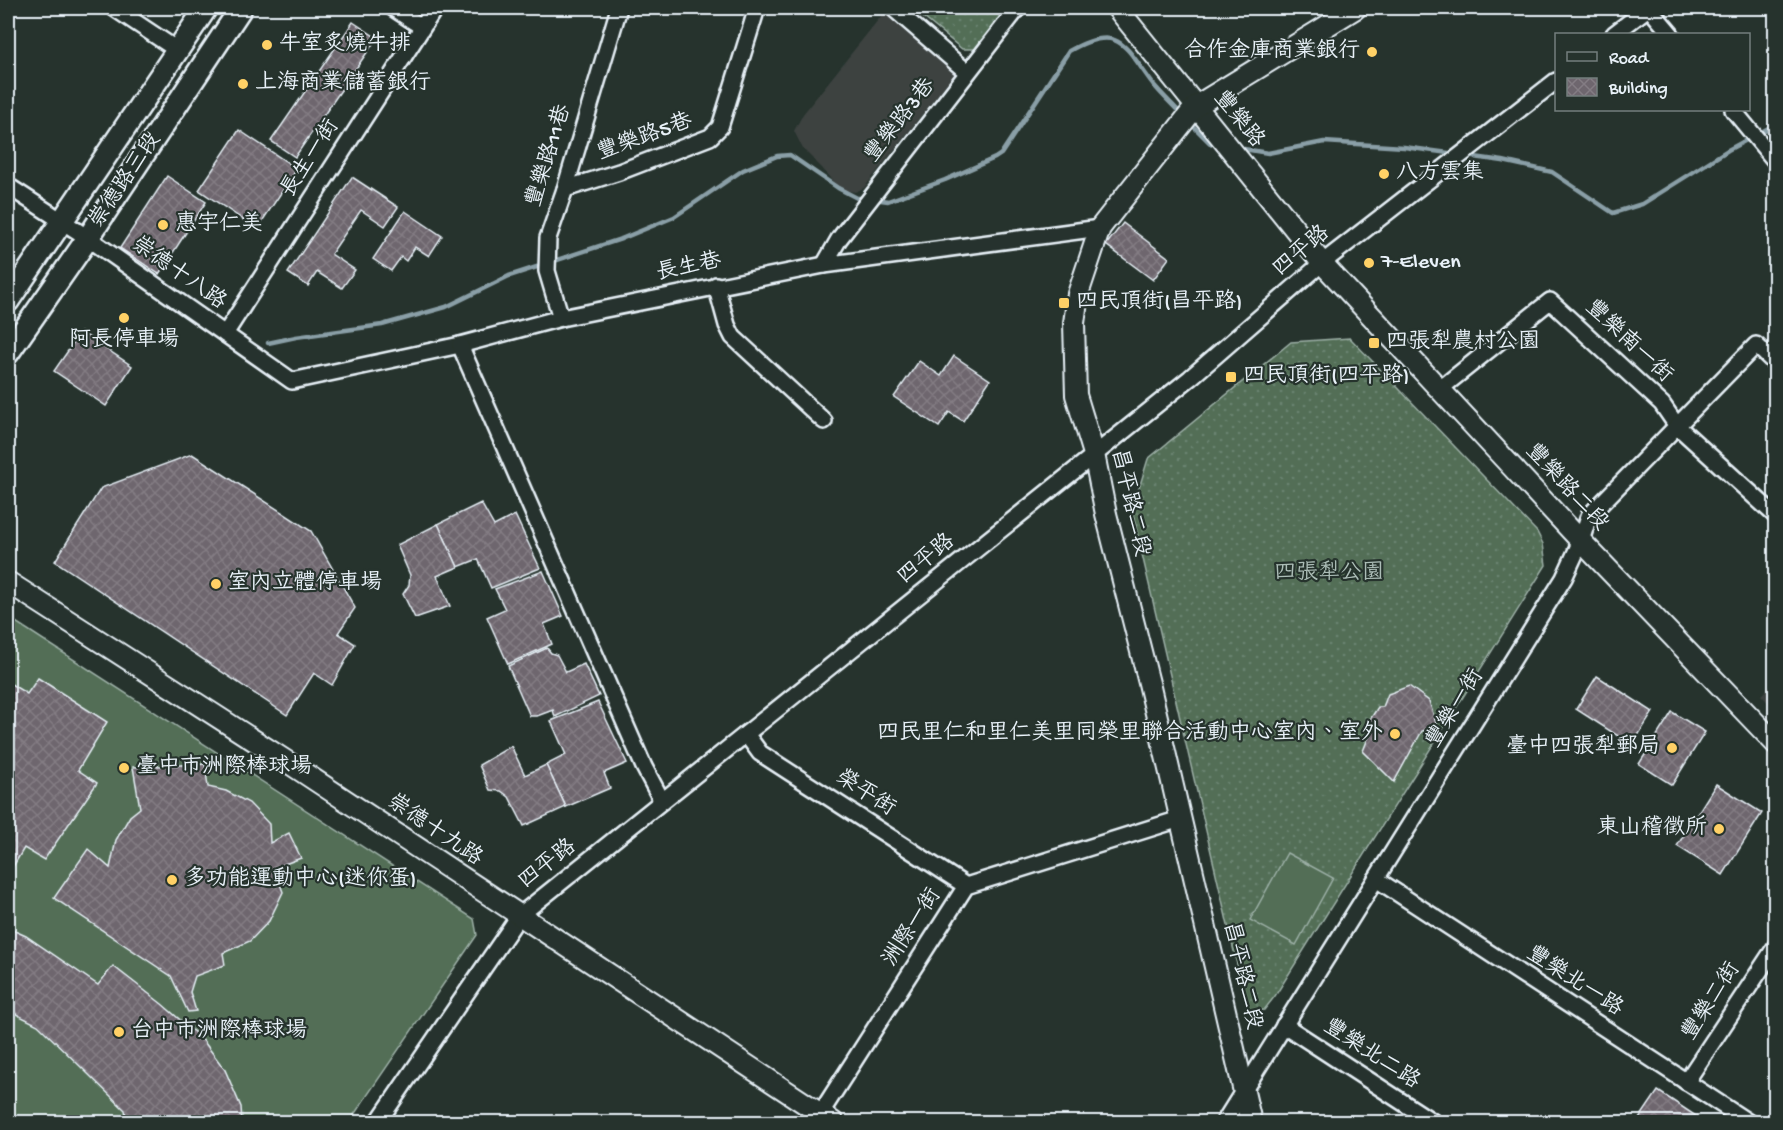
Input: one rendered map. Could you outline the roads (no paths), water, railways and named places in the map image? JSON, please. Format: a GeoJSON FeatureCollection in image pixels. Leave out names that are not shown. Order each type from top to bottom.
{"type":"FeatureCollection","features":[{"type":"Feature","properties":{"kind":"main road","name":"崇德路三段"},"geometry":{"type":"LineString","coordinates":[[8,301],[206,8]]}},
{"type":"Feature","properties":{"kind":"main road","name":"崇德路三段"},"geometry":{"type":"LineString","coordinates":[[8,353],[88,238],[241,8]]}},
{"type":"Feature","properties":{"kind":"street"},"geometry":{"type":"LineString","coordinates":[[114,8],[177,50]]}},
{"type":"Feature","properties":{"kind":"street"},"geometry":{"type":"LineString","coordinates":[[393,8],[422,27]]}},
{"type":"Feature","properties":{"kind":"street","name":"長生一街"},"geometry":{"type":"LineString","coordinates":[[225,334],[435,8]]}},
{"type":"Feature","properties":{"kind":"street","name":"豐樂路11巷"},"geometry":{"type":"LineString","coordinates":[[561,318],[547,271],[548,238],[619,8]]}},
{"type":"Feature","properties":{"kind":"street","name":"豐樂路5巷"},"geometry":{"type":"LineString","coordinates":[[565,189],[619,172],[710,138],[720,127],[757,8]]}},
{"type":"Feature","properties":{"kind":"street"},"geometry":{"type":"LineString","coordinates":[[893,8],[967,72]]}},
{"type":"Feature","properties":{"kind":"street","name":"豐樂路3巷"},"geometry":{"type":"LineString","coordinates":[[824,265],[839,239],[1018,8]]}},
{"type":"Feature","properties":{"kind":"street","name":"豐樂路"},"geometry":{"type":"LineString","coordinates":[[1117,8],[1322,263]]}},
{"type":"Feature","properties":{"kind":"street","name":"昌平路二段"},"geometry":{"type":"LineString","coordinates":[[1251,1122],[1149,683],[1106,514],[1094,454],[1076,394],[1074,328],[1078,294],[1100,228],[1196,106],[1356,8]]}},
{"type":"Feature","properties":{"kind":"street"},"geometry":{"type":"LineString","coordinates":[[1615,33],[1648,8],[1670,33]]}},
{"type":"Feature","properties":{"kind":"street","name":"四平路"},"geometry":{"type":"LineString","coordinates":[[378,1122],[519,916],[1190,378],[1322,263],[1555,83]]}},
{"type":"Feature","properties":{"kind":"street"},"geometry":{"type":"LineString","coordinates":[[1734,111],[1776,162]]}},
{"type":"Feature","properties":{"kind":"street","name":"崇德十八路"},"geometry":{"type":"LineString","coordinates":[[8,186],[88,238],[292,381]]}},
{"type":"Feature","properties":{"kind":"street","name":"長生巷"},"geometry":{"type":"LineString","coordinates":[[292,381],[460,345],[561,318],[716,285],[824,265],[1100,228]]}},
{"type":"Feature","properties":{"kind":"street","name":"豐樂路二段"},"geometry":{"type":"LineString","coordinates":[[1322,263],[1581,541],[1776,744]]}},
{"type":"Feature","properties":{"kind":"street"},"geometry":{"type":"LineString","coordinates":[[716,285],[733,338],[824,421]]}},
{"type":"Feature","properties":{"kind":"street","name":"豐樂南一街"},"geometry":{"type":"LineString","coordinates":[[1440,389],[1550,300],[1662,404],[1677,426],[1776,516]]}},
{"type":"Feature","properties":{"kind":"street"},"geometry":{"type":"LineString","coordinates":[[460,345],[644,767],[662,801]]}},
{"type":"Feature","properties":{"kind":"street","name":"豐樂一街"},"geometry":{"type":"LineString","coordinates":[[1224,1122],[1564,578],[1581,541],[1588,516],[1756,345],[1776,364]]}},
{"type":"Feature","properties":{"kind":"street","name":"崇德十九路"},"geometry":{"type":"LineString","coordinates":[[8,582],[286,761],[823,1120]]}},
{"type":"Feature","properties":{"kind":"street","name":"榮平街"},"geometry":{"type":"LineString","coordinates":[[746,734],[760,753],[966,886]]}},
{"type":"Feature","properties":{"kind":"street","name":"洲際一街"},"geometry":{"type":"LineString","coordinates":[[823,1120],[966,886],[1180,819]]}},
{"type":"Feature","properties":{"kind":"street","name":"豐樂北一路"},"geometry":{"type":"LineString","coordinates":[[1377,879],[1748,1122]]}},
{"type":"Feature","properties":{"kind":"street","name":"豐樂二街"},"geometry":{"type":"LineString","coordinates":[[1686,1082],[1776,946]]}},
{"type":"Feature","properties":{"kind":"street","name":"豐樂北二路"},"geometry":{"type":"LineString","coordinates":[[1284,1025],[1433,1122]]}},
{"type":"Feature","properties":{"kind":"waterway"},"geometry":{"type":"LineString","coordinates":[[874,199],[888,201],[945,180],[1001,154],[1069,51],[1100,39],[1111,39],[1128,50],[1153,84],[1182,115]]}},
{"type":"Feature","properties":{"kind":"waterway"},"geometry":{"type":"LineString","coordinates":[[1190,123],[1210,143],[1218,145]]}},
{"type":"Feature","properties":{"kind":"waterway"},"geometry":{"type":"LineString","coordinates":[[1467,156],[1552,172],[1613,213],[1642,204],[1728,150],[1776,124]]}},
{"type":"Feature","properties":{"kind":"waterway"},"geometry":{"type":"LineString","coordinates":[[1238,148],[1268,153],[1324,142],[1404,147],[1456,154]]}},
{"type":"Feature","properties":{"kind":"waterway"},"geometry":{"type":"LineString","coordinates":[[551,262],[621,239],[674,217],[743,170],[777,156],[790,155],[838,188],[857,198],[865,198]]}},
{"type":"Feature","properties":{"kind":"waterway"},"geometry":{"type":"LineString","coordinates":[[268,343],[382,325],[446,307],[509,276],[543,265]]}},
{"type":"Feature","properties":{"kind":"place","name":"牛室炙燒牛排"},"geometry":{"type":"Point","coordinates":[267,45]}},
{"type":"Feature","properties":{"kind":"place","name":"合作金庫商業銀行"},"geometry":{"type":"Point","coordinates":[1372,52]}},
{"type":"Feature","properties":{"kind":"place","name":"上海商業儲蓄銀行"},"geometry":{"type":"Point","coordinates":[243,84]}},
{"type":"Feature","properties":{"kind":"place","name":"八方雲集"},"geometry":{"type":"Point","coordinates":[1384,174]}},
{"type":"Feature","properties":{"kind":"place","name":"惠宇仁美"},"geometry":{"type":"Point","coordinates":[163,225]}},
{"type":"Feature","properties":{"kind":"place","name":"7-Eleven"},"geometry":{"type":"Point","coordinates":[1369,263]}},
{"type":"Feature","properties":{"kind":"place","name":"四民頂街(昌平路)"},"geometry":{"type":"Point","coordinates":[1064,303]}},
{"type":"Feature","properties":{"kind":"place","name":"阿長停車場"},"geometry":{"type":"Point","coordinates":[124,318]}},
{"type":"Feature","properties":{"kind":"place","name":"四張犁農村公園"},"geometry":{"type":"Point","coordinates":[1374,343]}},
{"type":"Feature","properties":{"kind":"place","name":"四民頂街(四平路)"},"geometry":{"type":"Point","coordinates":[1231,377]}},
{"type":"Feature","properties":{"kind":"place","name":"室內立體停車場"},"geometry":{"type":"Point","coordinates":[216,584]}},
{"type":"Feature","properties":{"kind":"place","name":"四民里仁和里仁美里同榮里聯合活動中心室內、室外"},"geometry":{"type":"Point","coordinates":[1395,734]}},
{"type":"Feature","properties":{"kind":"place","name":"臺中四張犁郵局"},"geometry":{"type":"Point","coordinates":[1672,748]}},
{"type":"Feature","properties":{"kind":"place","name":"臺中市洲際棒球場"},"geometry":{"type":"Point","coordinates":[124,768]}},
{"type":"Feature","properties":{"kind":"place","name":"東山稽徵所"},"geometry":{"type":"Point","coordinates":[1719,829]}},
{"type":"Feature","properties":{"kind":"place","name":"多功能運動中心(迷你蛋)"},"geometry":{"type":"Point","coordinates":[172,880]}},
{"type":"Feature","properties":{"kind":"place","name":"台中市洲際棒球場"},"geometry":{"type":"Point","coordinates":[119,1032]}},
{"type":"Feature","properties":{"kind":"park label","name":"四張犁公園"},"geometry":{"type":"Point","coordinates":[1329,574]}}]}
